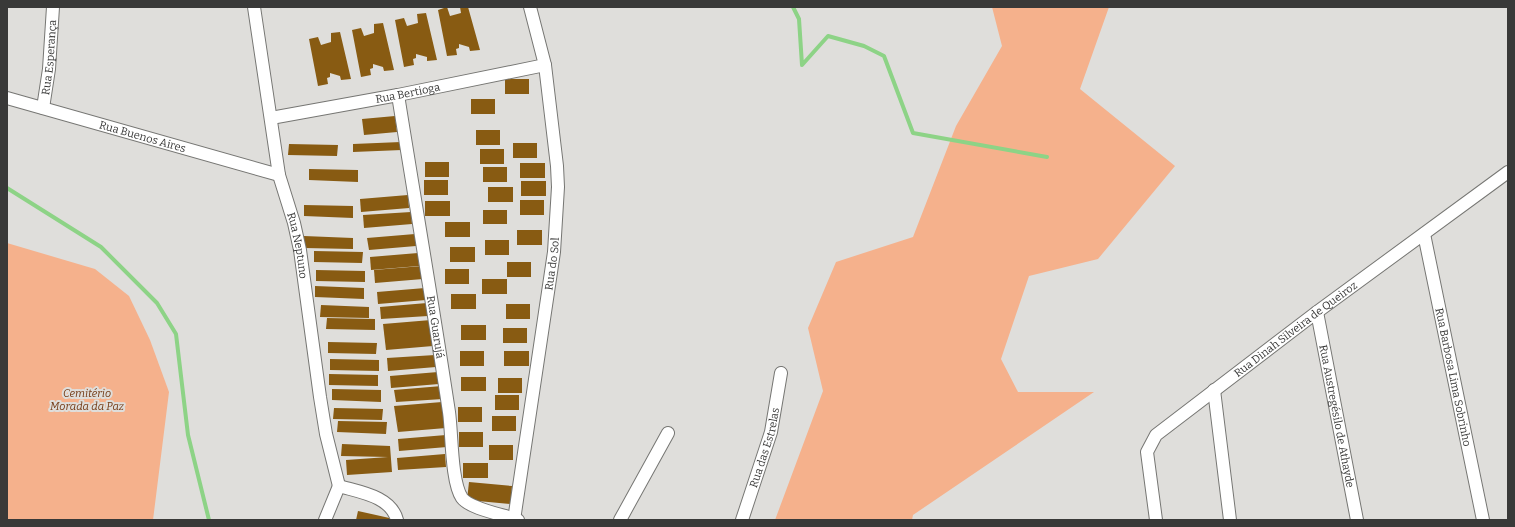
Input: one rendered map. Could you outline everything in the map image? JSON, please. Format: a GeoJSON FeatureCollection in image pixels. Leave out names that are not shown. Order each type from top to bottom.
{"type":"FeatureCollection","features":[{"type":"Feature","properties":{"kind":"street","name":"Rua Esperança"},"geometry":{"type":"LineString","coordinates":[[43,108],[50,69],[53,7]]}},
{"type":"Feature","properties":{"kind":"street","name":"Rua Neptuno"},"geometry":{"type":"LineString","coordinates":[[254,7],[279,175],[294,223],[300,250],[326,434],[339,486]]}},
{"type":"Feature","properties":{"kind":"street","name":"Rua do Sol"},"geometry":{"type":"LineString","coordinates":[[515,520],[554,252],[556,216],[557,166],[545,66],[530,7]]}},
{"type":"Feature","properties":{"kind":"street","name":"Rua Bertioga"},"geometry":{"type":"LineString","coordinates":[[271,118],[545,66]]}},
{"type":"Feature","properties":{"kind":"street","name":"Rua Guarujá"},"geometry":{"type":"LineString","coordinates":[[398,95],[428,274],[450,419],[456,477],[460,492],[463,499],[473,506],[515,520]]}},
{"type":"Feature","properties":{"kind":"street","name":"Rua Buenos Aires"},"geometry":{"type":"LineString","coordinates":[[7,98],[279,175]]}},
{"type":"Feature","properties":{"kind":"street","name":"Rua Dinah Silveira de Queiroz"},"geometry":{"type":"LineString","coordinates":[[1156,520],[1147,462],[1147,452],[1156,434],[1317,312],[1508,172]]}},
{"type":"Feature","properties":{"kind":"street","name":"Rua Barbosa Lima Sobrinho"},"geometry":{"type":"LineString","coordinates":[[1424,234],[1483,520]]}},
{"type":"Feature","properties":{"kind":"street","name":"Rua Austregésilo de Athayde"},"geometry":{"type":"LineString","coordinates":[[1317,312],[1357,520]]}},
{"type":"Feature","properties":{"kind":"street","name":"Rua das Estrelas"},"geometry":{"type":"LineString","coordinates":[[742,520],[771,432],[781,373]]}},
{"type":"Feature","properties":{"kind":"street"},"geometry":{"type":"LineString","coordinates":[[1214,390],[1230,520]]}},
{"type":"Feature","properties":{"kind":"street"},"geometry":{"type":"LineString","coordinates":[[620,520],[668,433]]}},
{"type":"Feature","properties":{"kind":"street"},"geometry":{"type":"LineString","coordinates":[[326,520],[339,486],[373,497],[388,504],[393,509],[397,520]]}},
{"type":"Feature","properties":{"kind":"green space"},"geometry":{"type":"Polygon","coordinates":[[[992,7],[1109,7],[1080,89],[1175,166],[1098,259],[1029,276],[1001,359],[1018,392],[1094,392],[913,515],[912,520],[775,520],[823,391],[808,328],[836,262],[913,237],[956,126],[1002,46],[992,7]]]}},
{"type":"Feature","properties":{"kind":"green space","name":"Cemitério Morada da Paz"},"geometry":{"type":"Polygon","coordinates":[[[7,243],[95,269],[129,296],[150,340],[169,392],[153,520],[7,520],[7,243]]]}},
{"type":"Feature","properties":{"kind":"building"},"geometry":{"type":"Polygon","coordinates":[[[447,7],[450,16],[461,13],[460,7],[468,7],[480,50],[470,51],[469,47],[459,44],[459,48],[456,49],[457,55],[447,56],[438,10],[447,7]]]}},
{"type":"Feature","properties":{"kind":"building"},"geometry":{"type":"Polygon","coordinates":[[[426,13],[437,60],[427,61],[427,57],[416,54],[416,58],[413,59],[414,65],[404,67],[395,20],[404,18],[407,26],[418,23],[417,14],[426,13]]]}},
{"type":"Feature","properties":{"kind":"building"},"geometry":{"type":"Polygon","coordinates":[[[383,23],[394,70],[384,71],[383,67],[373,64],[373,68],[370,69],[371,75],[361,77],[352,30],[361,28],[364,36],[374,33],[374,24],[383,23]]]}},
{"type":"Feature","properties":{"kind":"building"},"geometry":{"type":"Polygon","coordinates":[[[340,32],[351,79],[341,80],[340,76],[330,73],[330,77],[327,78],[328,84],[318,86],[309,39],[318,37],[321,45],[331,42],[331,33],[340,32]]]}},
{"type":"Feature","properties":{"kind":"building"},"geometry":{"type":"Polygon","coordinates":[[[505,79],[529,79],[529,94],[505,94],[505,79]]]}},
{"type":"Feature","properties":{"kind":"building"},"geometry":{"type":"Polygon","coordinates":[[[471,99],[495,99],[495,114],[471,114],[471,99]]]}},
{"type":"Feature","properties":{"kind":"building"},"geometry":{"type":"Polygon","coordinates":[[[395,116],[397,132],[364,135],[362,119],[395,116]]]}},
{"type":"Feature","properties":{"kind":"building"},"geometry":{"type":"Polygon","coordinates":[[[476,130],[500,130],[500,145],[476,145],[476,130]]]}},
{"type":"Feature","properties":{"kind":"building"},"geometry":{"type":"Polygon","coordinates":[[[401,142],[402,150],[353,152],[353,144],[401,142]]]}},
{"type":"Feature","properties":{"kind":"building"},"geometry":{"type":"Polygon","coordinates":[[[513,143],[537,143],[537,158],[513,158],[513,143]]]}},
{"type":"Feature","properties":{"kind":"building"},"geometry":{"type":"Polygon","coordinates":[[[289,144],[338,145],[337,156],[288,155],[289,144]]]}},
{"type":"Feature","properties":{"kind":"building"},"geometry":{"type":"Polygon","coordinates":[[[480,149],[504,149],[504,164],[480,164],[480,149]]]}},
{"type":"Feature","properties":{"kind":"building"},"geometry":{"type":"Polygon","coordinates":[[[425,162],[449,162],[449,177],[425,177],[425,162]]]}},
{"type":"Feature","properties":{"kind":"building"},"geometry":{"type":"Polygon","coordinates":[[[520,163],[545,163],[545,178],[520,178],[520,163]]]}},
{"type":"Feature","properties":{"kind":"building"},"geometry":{"type":"Polygon","coordinates":[[[483,167],[507,167],[507,182],[483,182],[483,167]]]}},
{"type":"Feature","properties":{"kind":"building"},"geometry":{"type":"Polygon","coordinates":[[[309,169],[358,170],[358,182],[309,180],[309,169]]]}},
{"type":"Feature","properties":{"kind":"building"},"geometry":{"type":"Polygon","coordinates":[[[424,180],[448,180],[448,195],[424,195],[424,180]]]}},
{"type":"Feature","properties":{"kind":"building"},"geometry":{"type":"Polygon","coordinates":[[[521,181],[546,181],[546,196],[521,196],[521,181]]]}},
{"type":"Feature","properties":{"kind":"building"},"geometry":{"type":"Polygon","coordinates":[[[488,187],[513,187],[513,202],[488,202],[488,187]]]}},
{"type":"Feature","properties":{"kind":"building"},"geometry":{"type":"Polygon","coordinates":[[[408,195],[409,208],[361,212],[360,199],[408,195]]]}},
{"type":"Feature","properties":{"kind":"building"},"geometry":{"type":"Polygon","coordinates":[[[520,200],[544,200],[544,215],[520,215],[520,200]]]}},
{"type":"Feature","properties":{"kind":"building"},"geometry":{"type":"Polygon","coordinates":[[[425,201],[450,201],[450,216],[425,216],[425,201]]]}},
{"type":"Feature","properties":{"kind":"building"},"geometry":{"type":"Polygon","coordinates":[[[304,205],[353,206],[353,218],[304,216],[304,205]]]}},
{"type":"Feature","properties":{"kind":"building"},"geometry":{"type":"Polygon","coordinates":[[[483,210],[507,210],[507,224],[483,224],[483,210]]]}},
{"type":"Feature","properties":{"kind":"building"},"geometry":{"type":"Polygon","coordinates":[[[411,212],[412,224],[364,228],[363,215],[411,212]]]}},
{"type":"Feature","properties":{"kind":"building"},"geometry":{"type":"Polygon","coordinates":[[[445,222],[470,222],[470,237],[445,237],[445,222]]]}},
{"type":"Feature","properties":{"kind":"building"},"geometry":{"type":"Polygon","coordinates":[[[517,230],[542,230],[542,245],[517,245],[517,230]]]}},
{"type":"Feature","properties":{"kind":"building"},"geometry":{"type":"Polygon","coordinates":[[[415,234],[416,246],[369,250],[367,238],[415,234]]]}},
{"type":"Feature","properties":{"kind":"building"},"geometry":{"type":"Polygon","coordinates":[[[304,236],[353,238],[353,249],[304,248],[304,236]]]}},
{"type":"Feature","properties":{"kind":"building"},"geometry":{"type":"Polygon","coordinates":[[[485,240],[509,240],[509,255],[485,255],[485,240]]]}},
{"type":"Feature","properties":{"kind":"building"},"geometry":{"type":"Polygon","coordinates":[[[450,247],[475,247],[475,262],[450,262],[450,247]]]}},
{"type":"Feature","properties":{"kind":"building"},"geometry":{"type":"Polygon","coordinates":[[[314,251],[363,252],[362,263],[314,262],[314,251]]]}},
{"type":"Feature","properties":{"kind":"building"},"geometry":{"type":"Polygon","coordinates":[[[418,253],[419,266],[371,270],[370,257],[418,253]]]}},
{"type":"Feature","properties":{"kind":"building"},"geometry":{"type":"Polygon","coordinates":[[[507,262],[531,262],[531,277],[507,277],[507,262]]]}},
{"type":"Feature","properties":{"kind":"building"},"geometry":{"type":"Polygon","coordinates":[[[422,266],[423,279],[375,283],[374,270],[422,266]]]}},
{"type":"Feature","properties":{"kind":"building"},"geometry":{"type":"Polygon","coordinates":[[[445,269],[469,269],[469,284],[445,284],[445,269]]]}},
{"type":"Feature","properties":{"kind":"building"},"geometry":{"type":"Polygon","coordinates":[[[316,270],[365,271],[365,282],[316,281],[316,270]]]}},
{"type":"Feature","properties":{"kind":"building"},"geometry":{"type":"Polygon","coordinates":[[[482,279],[507,279],[507,294],[482,294],[482,279]]]}},
{"type":"Feature","properties":{"kind":"building"},"geometry":{"type":"Polygon","coordinates":[[[315,286],[364,288],[364,299],[315,297],[315,286]]]}},
{"type":"Feature","properties":{"kind":"building"},"geometry":{"type":"Polygon","coordinates":[[[425,288],[426,300],[378,304],[377,292],[425,288]]]}},
{"type":"Feature","properties":{"kind":"building"},"geometry":{"type":"Polygon","coordinates":[[[451,294],[476,294],[476,309],[451,309],[451,294]]]}},
{"type":"Feature","properties":{"kind":"building"},"geometry":{"type":"Polygon","coordinates":[[[427,303],[428,316],[381,319],[380,307],[427,303]]]}},
{"type":"Feature","properties":{"kind":"building"},"geometry":{"type":"Polygon","coordinates":[[[506,304],[530,304],[530,319],[506,319],[506,304]]]}},
{"type":"Feature","properties":{"kind":"building"},"geometry":{"type":"Polygon","coordinates":[[[321,305],[369,307],[369,318],[320,317],[321,305]]]}},
{"type":"Feature","properties":{"kind":"building"},"geometry":{"type":"Polygon","coordinates":[[[327,318],[375,319],[375,330],[326,329],[327,318]]]}},
{"type":"Feature","properties":{"kind":"building"},"geometry":{"type":"Polygon","coordinates":[[[431,320],[433,346],[386,350],[383,324],[431,320]]]}},
{"type":"Feature","properties":{"kind":"building"},"geometry":{"type":"Polygon","coordinates":[[[461,325],[486,325],[486,340],[461,340],[461,325]]]}},
{"type":"Feature","properties":{"kind":"building"},"geometry":{"type":"Polygon","coordinates":[[[503,328],[527,328],[527,343],[503,343],[503,328]]]}},
{"type":"Feature","properties":{"kind":"building"},"geometry":{"type":"Polygon","coordinates":[[[328,342],[377,343],[376,354],[328,353],[328,342]]]}},
{"type":"Feature","properties":{"kind":"building"},"geometry":{"type":"Polygon","coordinates":[[[460,351],[484,351],[484,366],[460,366],[460,351]]]}},
{"type":"Feature","properties":{"kind":"building"},"geometry":{"type":"Polygon","coordinates":[[[504,351],[529,351],[529,366],[504,366],[504,351]]]}},
{"type":"Feature","properties":{"kind":"building"},"geometry":{"type":"Polygon","coordinates":[[[435,355],[436,367],[388,371],[387,358],[435,355]]]}},
{"type":"Feature","properties":{"kind":"building"},"geometry":{"type":"Polygon","coordinates":[[[330,359],[379,360],[379,371],[330,370],[330,359]]]}},
{"type":"Feature","properties":{"kind":"building"},"geometry":{"type":"Polygon","coordinates":[[[438,372],[439,384],[391,388],[390,376],[438,372]]]}},
{"type":"Feature","properties":{"kind":"building"},"geometry":{"type":"Polygon","coordinates":[[[329,374],[378,375],[378,386],[329,385],[329,374]]]}},
{"type":"Feature","properties":{"kind":"building"},"geometry":{"type":"Polygon","coordinates":[[[461,377],[486,377],[486,391],[461,391],[461,377]]]}},
{"type":"Feature","properties":{"kind":"building"},"geometry":{"type":"Polygon","coordinates":[[[498,378],[522,378],[522,393],[498,393],[498,378]]]}},
{"type":"Feature","properties":{"kind":"building"},"geometry":{"type":"Polygon","coordinates":[[[442,386],[443,399],[396,402],[394,390],[442,386]]]}},
{"type":"Feature","properties":{"kind":"building"},"geometry":{"type":"Polygon","coordinates":[[[332,389],[381,390],[381,402],[332,400],[332,389]]]}},
{"type":"Feature","properties":{"kind":"building"},"geometry":{"type":"Polygon","coordinates":[[[495,395],[519,395],[519,410],[495,410],[495,395]]]}},
{"type":"Feature","properties":{"kind":"building"},"geometry":{"type":"Polygon","coordinates":[[[442,402],[446,428],[398,432],[394,406],[442,402]]]}},
{"type":"Feature","properties":{"kind":"building"},"geometry":{"type":"Polygon","coordinates":[[[458,407],[482,407],[482,422],[458,422],[458,407]]]}},
{"type":"Feature","properties":{"kind":"building"},"geometry":{"type":"Polygon","coordinates":[[[334,408],[383,409],[382,420],[333,419],[334,408]]]}},
{"type":"Feature","properties":{"kind":"building"},"geometry":{"type":"Polygon","coordinates":[[[492,416],[516,416],[516,431],[492,431],[492,416]]]}},
{"type":"Feature","properties":{"kind":"building"},"geometry":{"type":"Polygon","coordinates":[[[338,421],[387,422],[386,434],[337,432],[338,421]]]}},
{"type":"Feature","properties":{"kind":"building"},"geometry":{"type":"Polygon","coordinates":[[[459,432],[483,432],[483,447],[459,447],[459,432]]]}},
{"type":"Feature","properties":{"kind":"building"},"geometry":{"type":"Polygon","coordinates":[[[446,435],[447,447],[399,451],[398,439],[446,435]]]}},
{"type":"Feature","properties":{"kind":"building"},"geometry":{"type":"Polygon","coordinates":[[[342,444],[390,446],[392,472],[347,475],[346,460],[388,457],[341,456],[342,444]]]}},
{"type":"Feature","properties":{"kind":"building"},"geometry":{"type":"Polygon","coordinates":[[[489,445],[513,445],[513,460],[489,460],[489,445]]]}},
{"type":"Feature","properties":{"kind":"building"},"geometry":{"type":"Polygon","coordinates":[[[445,454],[446,467],[398,470],[397,458],[445,454]]]}},
{"type":"Feature","properties":{"kind":"building"},"geometry":{"type":"Polygon","coordinates":[[[463,463],[488,463],[488,478],[463,478],[463,463]]]}},
{"type":"Feature","properties":{"kind":"building"},"geometry":{"type":"Polygon","coordinates":[[[469,482],[512,486],[511,504],[467,500],[469,482]]]}},
{"type":"Feature","properties":{"kind":"building"},"geometry":{"type":"Polygon","coordinates":[[[358,511],[394,519],[394,520],[356,520],[358,511]]]}},
{"type":"Feature","properties":{"kind":"waterway"},"geometry":{"type":"LineString","coordinates":[[793,7],[799,19],[802,65],[828,36],[864,46],[884,56],[913,133],[1047,157]]}},
{"type":"Feature","properties":{"kind":"waterway"},"geometry":{"type":"LineString","coordinates":[[7,188],[101,247],[157,303],[176,334],[188,435],[209,520]]}}]}
